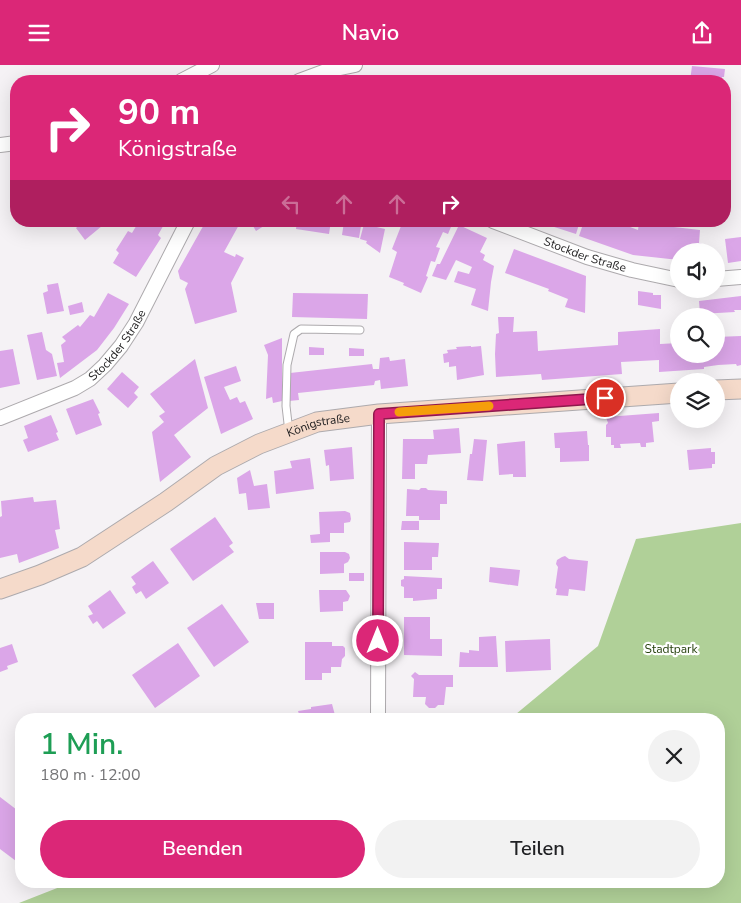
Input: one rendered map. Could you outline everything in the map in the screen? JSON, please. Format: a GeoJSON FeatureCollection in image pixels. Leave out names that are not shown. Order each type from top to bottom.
{"type":"FeatureCollection","features":[{"type":"Feature","properties":{"kind":"main road"},"geometry":{"type":"LineString","coordinates":[[725,390],[741,389]]}},
{"type":"Feature","properties":{"kind":"main road","name":"Königstraße"},"geometry":{"type":"LineString","coordinates":[[0,589],[82,557],[166,502],[216,466],[259,444],[317,422],[379,414],[670,394]]}},
{"type":"Feature","properties":{"kind":"street"},"geometry":{"type":"LineString","coordinates":[[193,75],[212,65]]}},
{"type":"Feature","properties":{"kind":"street"},"geometry":{"type":"LineString","coordinates":[[315,75],[355,65]]}},
{"type":"Feature","properties":{"kind":"street","name":"Stockder Straße"},"geometry":{"type":"LineString","coordinates":[[0,418],[75,388],[90,379],[105,365],[136,323],[185,227]]}},
{"type":"Feature","properties":{"kind":"street","name":"Stockder Straße"},"geometry":{"type":"LineString","coordinates":[[509,227],[587,257],[640,273],[670,279]]}},
{"type":"Feature","properties":{"kind":"street"},"geometry":{"type":"LineString","coordinates":[[725,278],[741,277]]}},
{"type":"Feature","properties":{"kind":"street"},"geometry":{"type":"LineString","coordinates":[[378,713],[379,414]]}},
{"type":"Feature","properties":{"kind":"lane"},"geometry":{"type":"LineString","coordinates":[[289,433],[286,407],[287,365],[294,334],[301,329],[360,330]]}},
{"type":"Feature","properties":{"kind":"green space","name":"Stadtpark"},"geometry":{"type":"Polygon","coordinates":[[[741,523],[741,903],[19,903],[57,888],[725,888],[725,713],[517,713],[598,646],[636,539],[741,523]]]}},
{"type":"Feature","properties":{"kind":"building"},"geometry":{"type":"Polygon","coordinates":[[[692,66],[725,69],[724,75],[691,75],[692,66]]]}},
{"type":"Feature","properties":{"kind":"building"},"geometry":{"type":"Polygon","coordinates":[[[77,227],[101,227],[85,240],[77,227]]]}},
{"type":"Feature","properties":{"kind":"building"},"geometry":{"type":"Polygon","coordinates":[[[136,227],[163,227],[158,235],[161,238],[136,277],[113,263],[119,253],[116,250],[128,231],[132,233],[136,227]]]}},
{"type":"Feature","properties":{"kind":"building"},"geometry":{"type":"Polygon","coordinates":[[[203,227],[238,227],[224,252],[235,257],[236,254],[244,258],[231,283],[237,312],[195,324],[185,289],[188,283],[180,279],[178,271],[203,227]]]}},
{"type":"Feature","properties":{"kind":"building"},"geometry":{"type":"Polygon","coordinates":[[[254,227],[262,227],[256,231],[254,227]]]}},
{"type":"Feature","properties":{"kind":"building"},"geometry":{"type":"Polygon","coordinates":[[[296,227],[330,227],[329,234],[296,229],[296,227]]]}},
{"type":"Feature","properties":{"kind":"building"},"geometry":{"type":"Polygon","coordinates":[[[343,227],[361,227],[359,238],[342,235],[343,227]]]}},
{"type":"Feature","properties":{"kind":"building"},"geometry":{"type":"Polygon","coordinates":[[[363,227],[385,229],[380,253],[366,243],[367,241],[360,239],[363,227]]]}},
{"type":"Feature","properties":{"kind":"building"},"geometry":{"type":"Polygon","coordinates":[[[401,227],[451,227],[448,234],[443,232],[436,247],[440,248],[435,262],[431,261],[426,276],[428,277],[421,293],[389,277],[397,252],[392,249],[401,227]]]}},
{"type":"Feature","properties":{"kind":"building"},"geometry":{"type":"Polygon","coordinates":[[[458,227],[463,227],[487,238],[480,252],[485,255],[483,260],[494,266],[488,311],[471,305],[476,289],[454,282],[458,271],[469,274],[472,267],[456,260],[446,280],[432,276],[437,264],[440,264],[458,227]]]}},
{"type":"Feature","properties":{"kind":"building"},"geometry":{"type":"Polygon","coordinates":[[[554,227],[578,227],[576,234],[554,227]]]}},
{"type":"Feature","properties":{"kind":"building"},"geometry":{"type":"Polygon","coordinates":[[[582,227],[630,227],[638,230],[638,227],[674,227],[700,230],[699,243],[670,243],[670,259],[633,255],[579,236],[582,227]]]}},
{"type":"Feature","properties":{"kind":"building"},"geometry":{"type":"Polygon","coordinates":[[[741,237],[741,261],[728,263],[725,239],[741,237]]]}},
{"type":"Feature","properties":{"kind":"building"},"geometry":{"type":"Polygon","coordinates":[[[514,249],[586,276],[585,313],[565,307],[568,299],[548,291],[549,289],[505,273],[514,249]]]}},
{"type":"Feature","properties":{"kind":"building"},"geometry":{"type":"Polygon","coordinates":[[[58,283],[64,311],[47,314],[43,293],[48,291],[47,285],[58,283]]]}},
{"type":"Feature","properties":{"kind":"building"},"geometry":{"type":"Polygon","coordinates":[[[638,291],[661,295],[661,309],[638,305],[638,291]]]}},
{"type":"Feature","properties":{"kind":"building"},"geometry":{"type":"Polygon","coordinates":[[[108,293],[129,304],[97,350],[60,378],[57,363],[64,362],[61,345],[66,341],[62,337],[78,325],[80,327],[90,315],[94,317],[108,293]]]}},
{"type":"Feature","properties":{"kind":"building"},"geometry":{"type":"Polygon","coordinates":[[[293,293],[368,294],[367,319],[292,317],[293,293]]]}},
{"type":"Feature","properties":{"kind":"building"},"geometry":{"type":"Polygon","coordinates":[[[741,296],[741,310],[725,313],[725,308],[700,308],[699,301],[741,296]]]}},
{"type":"Feature","properties":{"kind":"building"},"geometry":{"type":"Polygon","coordinates":[[[82,302],[84,312],[70,315],[68,306],[82,302]]]}},
{"type":"Feature","properties":{"kind":"building"},"geometry":{"type":"Polygon","coordinates":[[[498,317],[514,317],[513,332],[537,331],[538,351],[618,345],[618,332],[660,329],[660,344],[670,343],[670,363],[725,363],[725,337],[741,336],[741,365],[718,365],[704,367],[704,369],[659,372],[659,360],[621,362],[622,374],[542,380],[541,374],[496,377],[496,334],[499,333],[498,317]]]}},
{"type":"Feature","properties":{"kind":"building"},"geometry":{"type":"Polygon","coordinates":[[[42,332],[46,350],[52,354],[57,376],[37,380],[27,335],[42,332]]]}},
{"type":"Feature","properties":{"kind":"building"},"geometry":{"type":"Polygon","coordinates":[[[282,338],[282,401],[273,403],[272,397],[266,399],[268,355],[264,345],[282,338]]]}},
{"type":"Feature","properties":{"kind":"building"},"geometry":{"type":"Polygon","coordinates":[[[481,346],[484,375],[457,380],[456,366],[449,367],[449,362],[444,363],[443,354],[448,353],[447,350],[457,349],[456,347],[481,346]]]}},
{"type":"Feature","properties":{"kind":"building"},"geometry":{"type":"Polygon","coordinates":[[[309,347],[324,348],[324,355],[309,355],[309,347]]]}},
{"type":"Feature","properties":{"kind":"building"},"geometry":{"type":"Polygon","coordinates":[[[349,348],[364,349],[364,356],[349,356],[349,348]]]}},
{"type":"Feature","properties":{"kind":"building"},"geometry":{"type":"Polygon","coordinates":[[[13,349],[20,384],[0,388],[0,351],[13,349]]]}},
{"type":"Feature","properties":{"kind":"building"},"geometry":{"type":"Polygon","coordinates":[[[389,357],[390,361],[405,359],[408,386],[381,389],[380,380],[375,381],[374,385],[298,393],[299,400],[289,401],[290,373],[372,364],[373,369],[379,369],[380,358],[389,357]]]}},
{"type":"Feature","properties":{"kind":"building"},"geometry":{"type":"Polygon","coordinates":[[[195,359],[208,408],[174,435],[191,457],[160,482],[152,432],[164,422],[159,416],[165,412],[150,394],[195,359]]]}},
{"type":"Feature","properties":{"kind":"building"},"geometry":{"type":"Polygon","coordinates":[[[236,366],[241,381],[224,387],[230,400],[237,397],[240,403],[245,401],[253,419],[221,434],[204,377],[236,366]]]}},
{"type":"Feature","properties":{"kind":"building"},"geometry":{"type":"Polygon","coordinates":[[[122,372],[139,387],[134,393],[138,397],[128,408],[107,389],[122,372]]]}},
{"type":"Feature","properties":{"kind":"building"},"geometry":{"type":"Polygon","coordinates":[[[93,399],[100,413],[98,414],[102,425],[76,435],[66,409],[93,399]]]}},
{"type":"Feature","properties":{"kind":"building"},"geometry":{"type":"Polygon","coordinates":[[[659,413],[659,421],[652,422],[654,442],[646,443],[646,447],[641,447],[640,443],[620,444],[621,448],[614,448],[614,445],[611,445],[611,437],[606,437],[606,425],[608,423],[606,417],[659,413]]]}},
{"type":"Feature","properties":{"kind":"building"},"geometry":{"type":"Polygon","coordinates":[[[51,415],[59,440],[28,452],[23,440],[28,438],[24,426],[51,415]]]}},
{"type":"Feature","properties":{"kind":"building"},"geometry":{"type":"Polygon","coordinates":[[[459,428],[461,453],[428,455],[427,464],[415,464],[415,479],[402,479],[403,439],[434,439],[433,430],[459,428]]]}},
{"type":"Feature","properties":{"kind":"building"},"geometry":{"type":"Polygon","coordinates":[[[587,431],[589,461],[560,462],[560,448],[555,448],[554,433],[587,431]]]}},
{"type":"Feature","properties":{"kind":"building"},"geometry":{"type":"Polygon","coordinates":[[[474,439],[487,440],[483,481],[467,480],[474,439]]]}},
{"type":"Feature","properties":{"kind":"building"},"geometry":{"type":"Polygon","coordinates":[[[525,441],[526,477],[513,477],[513,474],[499,475],[497,444],[525,441]]]}},
{"type":"Feature","properties":{"kind":"building"},"geometry":{"type":"Polygon","coordinates":[[[352,447],[354,479],[330,481],[329,465],[326,466],[324,450],[352,447]]]}},
{"type":"Feature","properties":{"kind":"building"},"geometry":{"type":"Polygon","coordinates":[[[711,448],[711,452],[715,452],[715,464],[712,464],[712,468],[689,470],[687,450],[711,448]]]}},
{"type":"Feature","properties":{"kind":"building"},"geometry":{"type":"Polygon","coordinates":[[[310,458],[314,489],[276,494],[274,471],[292,468],[290,461],[310,458]]]}},
{"type":"Feature","properties":{"kind":"building"},"geometry":{"type":"Polygon","coordinates":[[[250,470],[254,486],[267,484],[270,508],[248,510],[246,493],[239,494],[237,478],[250,470]]]}},
{"type":"Feature","properties":{"kind":"building"},"geometry":{"type":"Polygon","coordinates":[[[421,488],[447,491],[447,504],[440,504],[440,520],[419,520],[419,516],[406,516],[407,489],[419,490],[421,488]]]}},
{"type":"Feature","properties":{"kind":"building"},"geometry":{"type":"Polygon","coordinates":[[[33,497],[34,502],[56,500],[60,529],[55,530],[59,548],[19,563],[17,554],[0,558],[1,501],[33,497]]]}},
{"type":"Feature","properties":{"kind":"building"},"geometry":{"type":"Polygon","coordinates":[[[345,511],[350,513],[351,519],[350,522],[344,523],[344,533],[330,533],[330,542],[311,543],[310,535],[320,534],[319,512],[345,511]]]}},
{"type":"Feature","properties":{"kind":"building"},"geometry":{"type":"Polygon","coordinates":[[[215,517],[233,543],[229,546],[234,552],[193,581],[170,549],[215,517]]]}},
{"type":"Feature","properties":{"kind":"building"},"geometry":{"type":"Polygon","coordinates":[[[402,521],[419,521],[419,530],[401,530],[402,521]]]}},
{"type":"Feature","properties":{"kind":"building"},"geometry":{"type":"Polygon","coordinates":[[[404,542],[439,543],[438,557],[432,557],[432,570],[404,570],[404,542]]]}},
{"type":"Feature","properties":{"kind":"building"},"geometry":{"type":"Polygon","coordinates":[[[320,552],[345,552],[349,554],[348,562],[344,564],[344,573],[320,574],[320,552]]]}},
{"type":"Feature","properties":{"kind":"building"},"geometry":{"type":"Polygon","coordinates":[[[565,556],[569,559],[588,561],[585,591],[569,589],[568,596],[556,595],[558,567],[556,564],[557,560],[565,556]]]}},
{"type":"Feature","properties":{"kind":"building"},"geometry":{"type":"Polygon","coordinates":[[[153,561],[169,583],[146,599],[141,591],[136,594],[132,587],[136,584],[131,577],[153,561]]]}},
{"type":"Feature","properties":{"kind":"building"},"geometry":{"type":"Polygon","coordinates":[[[490,567],[520,570],[518,586],[489,582],[490,567]]]}},
{"type":"Feature","properties":{"kind":"building"},"geometry":{"type":"Polygon","coordinates":[[[349,573],[364,573],[364,581],[349,581],[349,573]]]}},
{"type":"Feature","properties":{"kind":"building"},"geometry":{"type":"Polygon","coordinates":[[[404,576],[442,578],[442,589],[437,589],[437,599],[413,601],[413,598],[404,598],[404,587],[401,586],[401,580],[404,579],[404,576]]]}},
{"type":"Feature","properties":{"kind":"building"},"geometry":{"type":"Polygon","coordinates":[[[110,590],[126,613],[103,629],[97,621],[93,624],[88,616],[93,614],[88,606],[110,590]]]}},
{"type":"Feature","properties":{"kind":"building"},"geometry":{"type":"Polygon","coordinates":[[[319,590],[346,590],[350,596],[348,601],[343,602],[343,611],[320,612],[319,590]]]}},
{"type":"Feature","properties":{"kind":"building"},"geometry":{"type":"Polygon","coordinates":[[[256,603],[274,603],[274,619],[259,619],[256,603]]]}},
{"type":"Feature","properties":{"kind":"building"},"geometry":{"type":"Polygon","coordinates":[[[222,604],[249,642],[214,667],[187,628],[222,604]]]}},
{"type":"Feature","properties":{"kind":"building"},"geometry":{"type":"Polygon","coordinates":[[[404,617],[430,617],[430,639],[442,639],[442,656],[404,655],[404,617]]]}},
{"type":"Feature","properties":{"kind":"building"},"geometry":{"type":"Polygon","coordinates":[[[496,636],[498,667],[459,667],[460,652],[469,653],[469,650],[479,651],[479,637],[496,636]]]}},
{"type":"Feature","properties":{"kind":"building"},"geometry":{"type":"Polygon","coordinates":[[[550,639],[551,670],[506,672],[505,641],[550,639]]]}},
{"type":"Feature","properties":{"kind":"building"},"geometry":{"type":"Polygon","coordinates":[[[305,642],[332,642],[332,646],[343,646],[345,648],[345,656],[342,659],[341,667],[331,667],[331,673],[322,673],[322,680],[305,680],[305,642]]]}},
{"type":"Feature","properties":{"kind":"building"},"geometry":{"type":"Polygon","coordinates":[[[178,643],[200,676],[155,708],[132,675],[178,643]]]}},
{"type":"Feature","properties":{"kind":"building"},"geometry":{"type":"Polygon","coordinates":[[[12,644],[18,662],[7,666],[8,669],[0,672],[0,648],[12,644]]]}},
{"type":"Feature","properties":{"kind":"building"},"geometry":{"type":"Polygon","coordinates":[[[415,672],[419,675],[453,675],[453,687],[446,687],[444,705],[429,708],[425,704],[426,697],[413,697],[414,679],[411,676],[415,672]]]}},
{"type":"Feature","properties":{"kind":"building"},"geometry":{"type":"Polygon","coordinates":[[[332,704],[334,713],[299,713],[298,711],[311,709],[311,707],[332,704]]]}},
{"type":"Feature","properties":{"kind":"building"},"geometry":{"type":"Polygon","coordinates":[[[0,797],[15,808],[15,860],[0,849],[0,797]]]}},
{"type":"Feature","properties":{"kind":"slow traffic"},"geometry":{"type":"LineString","coordinates":[[399,412],[489,406]]}},
{"type":"Feature","properties":{"kind":"route"},"geometry":{"type":"LineString","coordinates":[[378,641],[379,414],[605,398]]}}]}
